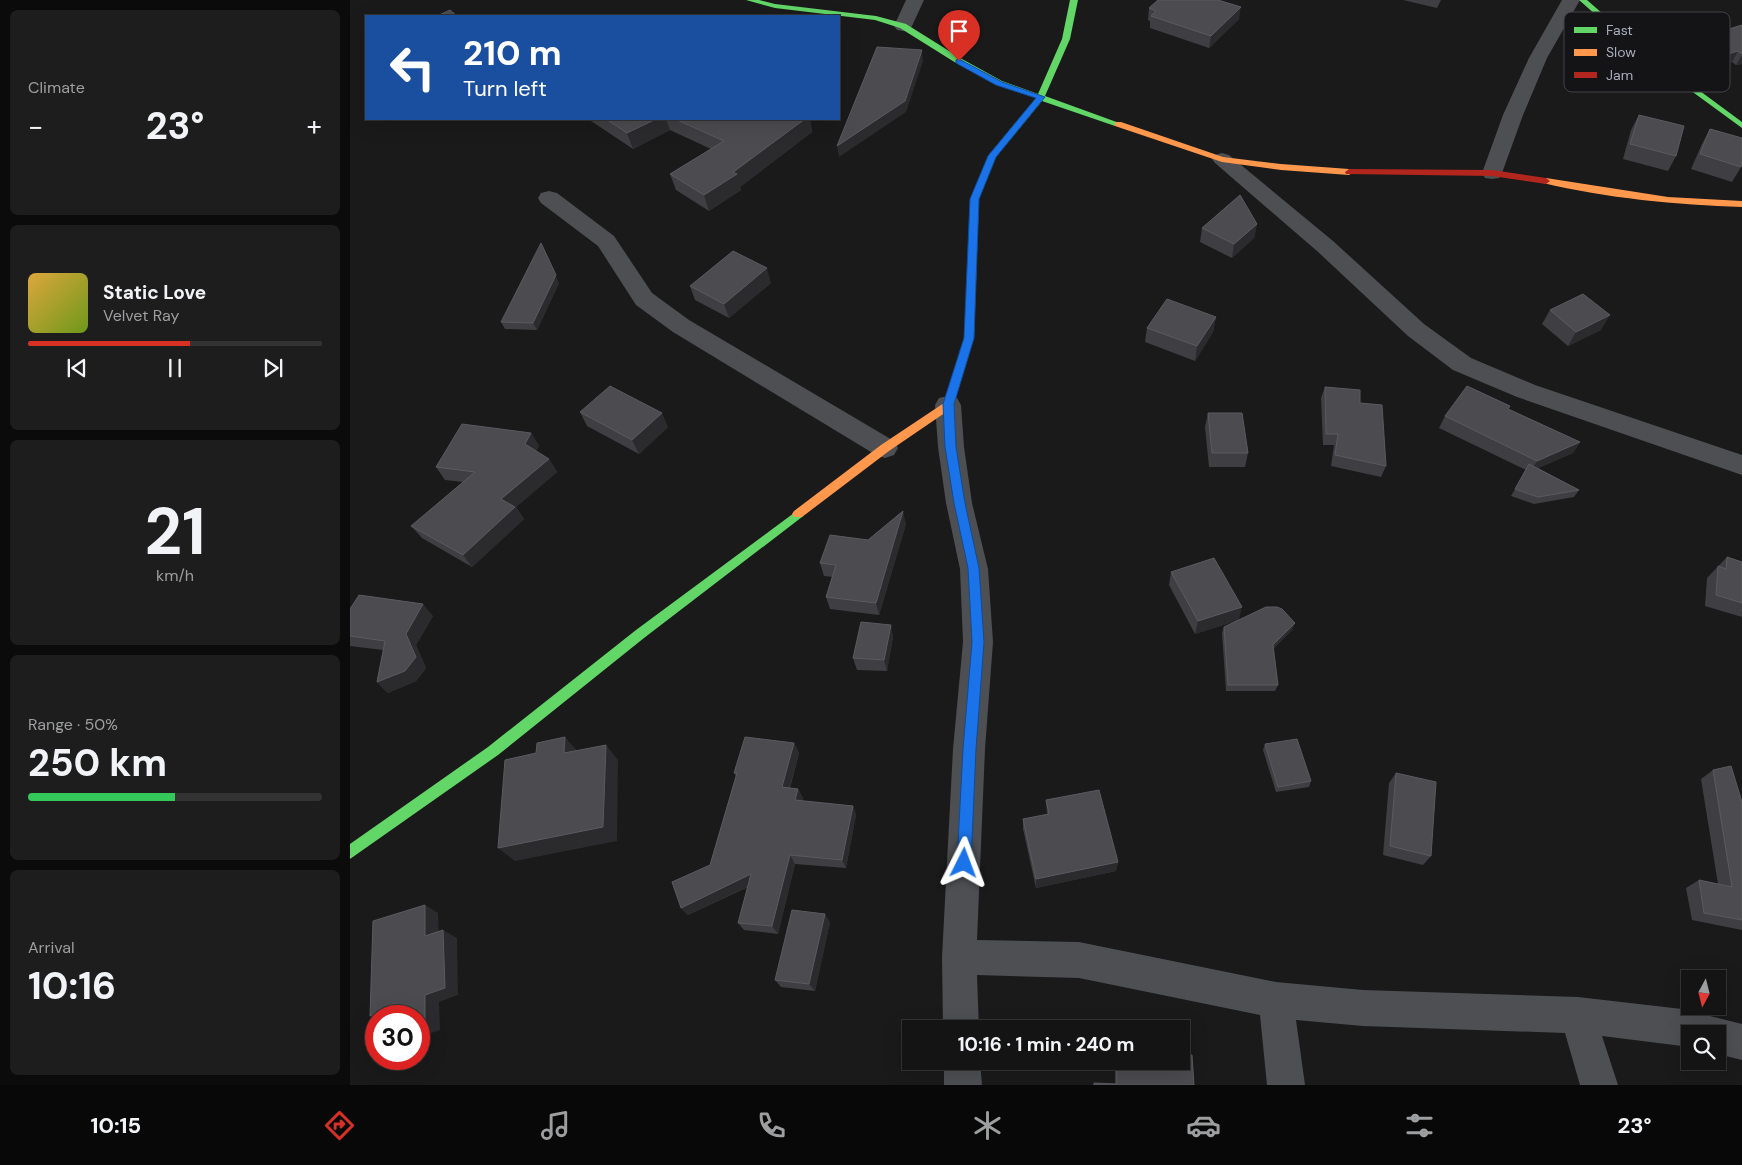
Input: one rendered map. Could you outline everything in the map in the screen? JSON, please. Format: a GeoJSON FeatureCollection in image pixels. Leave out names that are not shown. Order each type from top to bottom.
{"type":"FeatureCollection","features":[{"type":"Feature","properties":{"kind":"street"},"geometry":{"type":"LineString","coordinates":[[750,0],[775,6],[876,18],[903,26],[959,61],[999,83],[1222,159],[1281,167],[1351,172],[1492,173],[1646,197],[1720,204],[1742,204]]}},
{"type":"Feature","properties":{"kind":"street"},"geometry":{"type":"LineString","coordinates":[[903,26],[915,0]]}},
{"type":"Feature","properties":{"kind":"street"},"geometry":{"type":"LineString","coordinates":[[962,1020],[959,957],[969,749],[978,642],[974,568],[950,447],[948,404],[969,338],[974,199],[992,156],[1041,97],[1066,39],[1074,0]]}},
{"type":"Feature","properties":{"kind":"street"},"geometry":{"type":"LineString","coordinates":[[1564,12],[1571,0]]}},
{"type":"Feature","properties":{"kind":"street"},"geometry":{"type":"LineString","coordinates":[[1583,0],[1595,12]]}},
{"type":"Feature","properties":{"kind":"street"},"geometry":{"type":"LineString","coordinates":[[1492,173],[1513,115],[1538,58],[1564,12]]}},
{"type":"Feature","properties":{"kind":"street"},"geometry":{"type":"LineString","coordinates":[[1695,92],[1742,126]]}},
{"type":"Feature","properties":{"kind":"street"},"geometry":{"type":"LineString","coordinates":[[1222,159],[1325,246],[1416,330],[1462,364],[1526,391],[1742,465]]}},
{"type":"Feature","properties":{"kind":"street"},"geometry":{"type":"LineString","coordinates":[[549,198],[606,241],[644,299],[681,326],[885,448]]}},
{"type":"Feature","properties":{"kind":"street"},"geometry":{"type":"LineString","coordinates":[[350,852],[493,751],[640,634],[885,448],[948,404]]}},
{"type":"Feature","properties":{"kind":"street"},"geometry":{"type":"LineString","coordinates":[[959,957],[1079,960],[1276,1000],[1363,1008],[1578,1015],[1681,1028]]}},
{"type":"Feature","properties":{"kind":"street"},"geometry":{"type":"LineString","coordinates":[[1276,1000],[1286,1085]]}},
{"type":"Feature","properties":{"kind":"street"},"geometry":{"type":"LineString","coordinates":[[1578,1015],[1599,1085]]}},
{"type":"Feature","properties":{"kind":"street"},"geometry":{"type":"LineString","coordinates":[[1726,1038],[1742,1042]]}},
{"type":"Feature","properties":{"kind":"street"},"geometry":{"type":"LineString","coordinates":[[962,1070],[963,1085]]}},
{"type":"Feature","properties":{"kind":"building"},"geometry":{"type":"Polygon","coordinates":[[[1158,0],[1218,0],[1241,7],[1211,36],[1151,16],[1156,11],[1149,8],[1158,0]]]}},
{"type":"Feature","properties":{"kind":"building"},"geometry":{"type":"Polygon","coordinates":[[[450,10],[456,15],[439,15],[450,10]]]}},
{"type":"Feature","properties":{"kind":"building"},"geometry":{"type":"Polygon","coordinates":[[[1742,25],[1742,54],[1738,51],[1730,53],[1730,29],[1742,25]]]}},
{"type":"Feature","properties":{"kind":"building"},"geometry":{"type":"Polygon","coordinates":[[[877,47],[922,50],[905,101],[837,146],[877,47]]]}},
{"type":"Feature","properties":{"kind":"building"},"geometry":{"type":"Polygon","coordinates":[[[1639,115],[1684,126],[1676,156],[1630,144],[1639,115]]]}},
{"type":"Feature","properties":{"kind":"building"},"geometry":{"type":"Polygon","coordinates":[[[608,120],[654,120],[627,133],[608,120]]]}},
{"type":"Feature","properties":{"kind":"building"},"geometry":{"type":"Polygon","coordinates":[[[677,120],[804,120],[733,172],[737,174],[704,195],[670,174],[724,141],[677,120]]]}},
{"type":"Feature","properties":{"kind":"building"},"geometry":{"type":"Polygon","coordinates":[[[1710,129],[1742,138],[1741,167],[1700,154],[1710,129]]]}},
{"type":"Feature","properties":{"kind":"building"},"geometry":{"type":"Polygon","coordinates":[[[1240,195],[1257,224],[1234,244],[1202,228],[1240,195]]]}},
{"type":"Feature","properties":{"kind":"building"},"geometry":{"type":"Polygon","coordinates":[[[541,243],[556,275],[533,323],[501,322],[541,243]]]}},
{"type":"Feature","properties":{"kind":"building"},"geometry":{"type":"Polygon","coordinates":[[[733,251],[767,268],[724,304],[690,286],[733,251]]]}},
{"type":"Feature","properties":{"kind":"building"},"geometry":{"type":"Polygon","coordinates":[[[1583,294],[1610,315],[1576,332],[1550,310],[1583,294]]]}},
{"type":"Feature","properties":{"kind":"building"},"geometry":{"type":"Polygon","coordinates":[[[1167,299],[1216,317],[1197,346],[1147,328],[1167,299]]]}},
{"type":"Feature","properties":{"kind":"building"},"geometry":{"type":"Polygon","coordinates":[[[610,386],[662,413],[632,440],[580,412],[610,386]]]}},
{"type":"Feature","properties":{"kind":"building"},"geometry":{"type":"Polygon","coordinates":[[[1467,386],[1510,406],[1508,409],[1580,442],[1537,461],[1445,416],[1467,386]]]}},
{"type":"Feature","properties":{"kind":"building"},"geometry":{"type":"Polygon","coordinates":[[[1325,387],[1360,390],[1360,403],[1382,405],[1386,466],[1335,455],[1338,434],[1326,434],[1325,387]]]}},
{"type":"Feature","properties":{"kind":"building"},"geometry":{"type":"Polygon","coordinates":[[[1208,413],[1242,413],[1248,453],[1212,453],[1208,413]]]}},
{"type":"Feature","properties":{"kind":"building"},"geometry":{"type":"Polygon","coordinates":[[[462,424],[531,433],[525,444],[549,459],[501,499],[515,507],[463,555],[411,526],[475,472],[436,467],[462,424]]]}},
{"type":"Feature","properties":{"kind":"building"},"geometry":{"type":"Polygon","coordinates":[[[1529,464],[1579,490],[1538,497],[1515,489],[1529,464]]]}},
{"type":"Feature","properties":{"kind":"building"},"geometry":{"type":"Polygon","coordinates":[[[903,511],[876,603],[826,597],[836,565],[820,563],[830,535],[868,540],[903,511]]]}},
{"type":"Feature","properties":{"kind":"building"},"geometry":{"type":"Polygon","coordinates":[[[1727,557],[1742,562],[1742,603],[1716,595],[1718,566],[1726,569],[1727,557]]]}},
{"type":"Feature","properties":{"kind":"building"},"geometry":{"type":"Polygon","coordinates":[[[1214,558],[1242,607],[1198,621],[1171,572],[1214,558]]]}},
{"type":"Feature","properties":{"kind":"building"},"geometry":{"type":"Polygon","coordinates":[[[359,595],[423,604],[406,634],[416,657],[405,671],[377,682],[385,641],[350,636],[350,609],[359,595]]]}},
{"type":"Feature","properties":{"kind":"building"},"geometry":{"type":"Polygon","coordinates":[[[1266,607],[1282,609],[1295,623],[1273,645],[1278,685],[1228,685],[1224,627],[1266,607]]]}},
{"type":"Feature","properties":{"kind":"building"},"geometry":{"type":"Polygon","coordinates":[[[861,622],[891,625],[884,660],[853,658],[861,622]]]}},
{"type":"Feature","properties":{"kind":"building"},"geometry":{"type":"Polygon","coordinates":[[[565,737],[564,753],[606,745],[603,827],[498,848],[505,760],[536,753],[537,743],[565,737]]]}},
{"type":"Feature","properties":{"kind":"building"},"geometry":{"type":"Polygon","coordinates":[[[745,737],[794,743],[782,787],[798,789],[795,800],[853,806],[842,860],[790,855],[772,926],[738,923],[751,874],[681,908],[672,882],[710,865],[737,773],[734,773],[745,737]]]}},
{"type":"Feature","properties":{"kind":"building"},"geometry":{"type":"Polygon","coordinates":[[[1297,739],[1311,781],[1278,787],[1265,744],[1297,739]]]}},
{"type":"Feature","properties":{"kind":"building"},"geometry":{"type":"Polygon","coordinates":[[[1731,766],[1742,802],[1742,920],[1704,913],[1699,880],[1732,887],[1713,770],[1731,766]]]}},
{"type":"Feature","properties":{"kind":"building"},"geometry":{"type":"Polygon","coordinates":[[[1396,773],[1436,782],[1431,856],[1390,846],[1396,773]]]}},
{"type":"Feature","properties":{"kind":"building"},"geometry":{"type":"Polygon","coordinates":[[[1099,790],[1118,862],[1036,879],[1023,819],[1049,814],[1046,800],[1099,790]]]}},
{"type":"Feature","properties":{"kind":"building"},"geometry":{"type":"Polygon","coordinates":[[[425,905],[425,936],[443,930],[445,988],[425,995],[425,1005],[370,1005],[373,921],[425,905]]]}},
{"type":"Feature","properties":{"kind":"building"},"geometry":{"type":"Polygon","coordinates":[[[792,910],[825,914],[809,984],[775,980],[792,910]]]}},
{"type":"Feature","properties":{"kind":"building"},"geometry":{"type":"Polygon","coordinates":[[[1190,1055],[1192,1055],[1194,1085],[1094,1085],[1094,1083],[1117,1084],[1116,1070],[1190,1070],[1190,1055]]]}},
{"type":"Feature","properties":{"kind":"traffic: fast"},"geometry":{"type":"LineString","coordinates":[[750,0],[775,6],[876,18],[903,26],[959,61],[999,83],[1118,124]]}},
{"type":"Feature","properties":{"kind":"traffic: fast"},"geometry":{"type":"LineString","coordinates":[[955,384],[969,338],[975,199],[992,156],[1041,97],[1066,39],[1074,0]]}},
{"type":"Feature","properties":{"kind":"traffic: fast"},"geometry":{"type":"LineString","coordinates":[[1583,0],[1596,12]]}},
{"type":"Feature","properties":{"kind":"traffic: fast"},"geometry":{"type":"LineString","coordinates":[[1695,92],[1742,126]]}},
{"type":"Feature","properties":{"kind":"traffic: fast"},"geometry":{"type":"LineString","coordinates":[[350,852],[493,751],[640,634],[798,514]]}},
{"type":"Feature","properties":{"kind":"traffic: slow"},"geometry":{"type":"LineString","coordinates":[[1118,124],[1222,159],[1281,167],[1349,172]]}},
{"type":"Feature","properties":{"kind":"traffic: slow"},"geometry":{"type":"LineString","coordinates":[[1546,181],[1668,200],[1742,204]]}},
{"type":"Feature","properties":{"kind":"traffic: slow"},"geometry":{"type":"LineString","coordinates":[[798,514],[885,448],[948,405],[955,384]]}},
{"type":"Feature","properties":{"kind":"traffic: jam"},"geometry":{"type":"LineString","coordinates":[[1349,172],[1492,173],[1546,181]]}},
{"type":"Feature","properties":{"kind":"route"},"geometry":{"type":"LineString","coordinates":[[959,61],[999,83],[1041,97],[992,156],[974,199],[969,338],[948,404],[950,447],[974,568],[978,642],[969,749],[964,863]]}}]}
